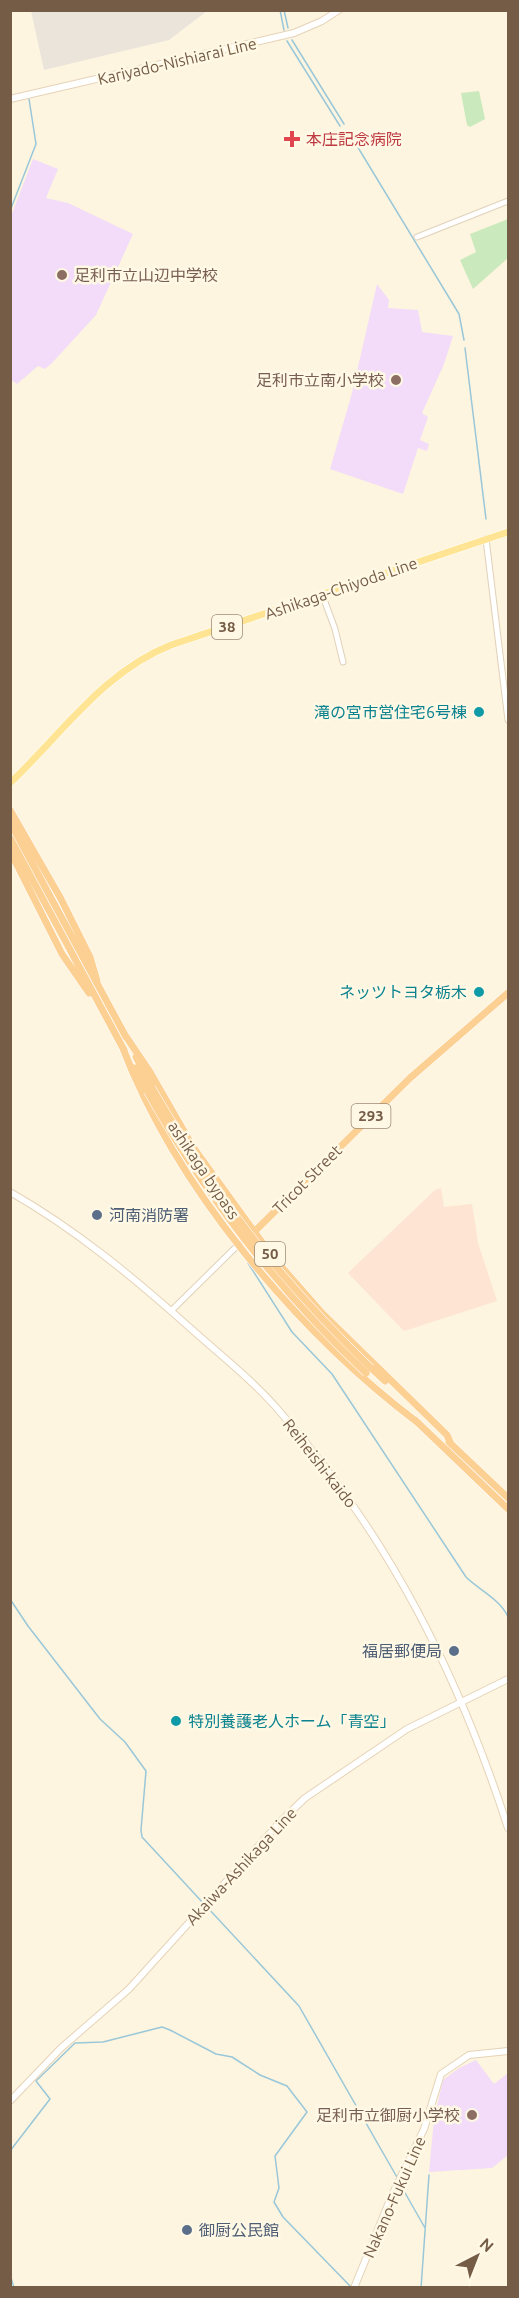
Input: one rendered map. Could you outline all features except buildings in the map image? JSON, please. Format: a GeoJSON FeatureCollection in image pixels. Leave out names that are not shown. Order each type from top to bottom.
{"type":"FeatureCollection","features":[{"type":"Feature","properties":{"kind":"highway","name":"50"},"geometry":{"type":"LineString","coordinates":[[10,810],[61,899],[96,973],[98,986]]}},
{"type":"Feature","properties":{"kind":"highway","name":"ashikaga bypass"},"geometry":{"type":"LineString","coordinates":[[10,822],[122,1046],[196,1161],[246,1231],[309,1306],[417,1422],[469,1466]]}},
{"type":"Feature","properties":{"kind":"highway","name":"ashikaga bypass"},"geometry":{"type":"LineString","coordinates":[[10,838],[85,969],[98,986],[125,1035],[150,1090]]}},
{"type":"Feature","properties":{"kind":"highway","name":"50"},"geometry":{"type":"LineString","coordinates":[[10,851],[62,954],[79,981],[99,1004]]}},
{"type":"Feature","properties":{"kind":"highway","name":"Tricot Street"},"geometry":{"type":"LineString","coordinates":[[239,1244],[254,1232],[413,1075],[508,993]]}},
{"type":"Feature","properties":{"kind":"highway","name":"50"},"geometry":{"type":"LineString","coordinates":[[125,1035],[145,1064],[193,1147],[254,1232],[303,1292],[447,1435],[451,1444]]}},
{"type":"Feature","properties":{"kind":"highway","name":"50"},"geometry":{"type":"LineString","coordinates":[[122,1046],[145,1101],[170,1144],[207,1201],[239,1244],[319,1334],[386,1398],[417,1422]]}},
{"type":"Feature","properties":{"kind":"highway","name":"ashikaga bypass"},"geometry":{"type":"LineString","coordinates":[[369,1371],[451,1444],[469,1466]]}},
{"type":"Feature","properties":{"kind":"highway","name":"50"},"geometry":{"type":"LineString","coordinates":[[469,1466],[508,1498]]}},
{"type":"Feature","properties":{"kind":"highway","name":"50"},"geometry":{"type":"LineString","coordinates":[[469,1466],[508,1509]]}},
{"type":"Feature","properties":{"kind":"main road","name":"Kariyado-Nishiarai Line"},"geometry":{"type":"LineString","coordinates":[[10,99],[294,33],[322,21],[339,10]]}},
{"type":"Feature","properties":{"kind":"main road","name":"Ashikaga-Chiyoda Line"},"geometry":{"type":"LineString","coordinates":[[10,783],[95,696],[138,660],[171,645],[508,532]]}},
{"type":"Feature","properties":{"kind":"main road","name":"Reiheishi-kaido"},"geometry":{"type":"LineString","coordinates":[[10,1192],[94,1248],[171,1311],[272,1403],[325,1468],[367,1525],[405,1587],[433,1639],[463,1703],[508,1828]]}},
{"type":"Feature","properties":{"kind":"main road","name":"Akaiwa-Ashikaga Line"},"geometry":{"type":"LineString","coordinates":[[10,2101],[61,2048],[129,1989],[291,1810],[305,1798],[407,1729],[508,1679]]}},
{"type":"Feature","properties":{"kind":"main road","name":"Nakano-Fukui Line"},"geometry":{"type":"LineString","coordinates":[[354,2288],[392,2195],[424,2130],[441,2074],[469,2055],[508,2051]]}},
{"type":"Feature","properties":{"kind":"street"},"geometry":{"type":"LineString","coordinates":[[417,237],[508,201]]}},
{"type":"Feature","properties":{"kind":"street"},"geometry":{"type":"LineString","coordinates":[[486,539],[508,720]]}},
{"type":"Feature","properties":{"kind":"street"},"geometry":{"type":"LineString","coordinates":[[322,594],[335,628],[343,662]]}},
{"type":"Feature","properties":{"kind":"street"},"geometry":{"type":"LineString","coordinates":[[171,1311],[239,1244]]}},
{"type":"Feature","properties":{"kind":"shaded area"},"geometry":{"type":"Polygon","coordinates":[[[31,10],[207,11],[169,40],[44,70],[31,10]]]}},
{"type":"Feature","properties":{"kind":"shaded area","name":"足利市立山辺中学校"},"geometry":{"type":"Polygon","coordinates":[[[33,159],[58,169],[46,198],[68,203],[133,234],[96,315],[52,363],[45,369],[38,366],[17,384],[10,379],[11,216],[33,159]]]}},
{"type":"Feature","properties":{"kind":"shaded area","name":"足利市立南小学校"},"geometry":{"type":"Polygon","coordinates":[[[377,284],[389,300],[388,308],[418,310],[422,332],[453,336],[444,364],[422,413],[428,417],[420,440],[429,444],[427,451],[418,448],[403,494],[330,469],[352,393],[377,284]]]}},
{"type":"Feature","properties":{"kind":"shaded area"},"geometry":{"type":"Polygon","coordinates":[[[441,1188],[444,1207],[472,1204],[478,1243],[497,1301],[404,1331],[348,1273],[435,1190],[441,1188]]]}},
{"type":"Feature","properties":{"kind":"shaded area","name":"足利市立御厨小学校"},"geometry":{"type":"Polygon","coordinates":[[[476,2060],[494,2084],[508,2073],[508,2155],[492,2168],[429,2172],[434,2119],[443,2080],[459,2068],[476,2060]]]}},
{"type":"Feature","properties":{"kind":"green space"},"geometry":{"type":"Polygon","coordinates":[[[479,91],[485,119],[470,127],[467,125],[461,93],[479,91]]]}},
{"type":"Feature","properties":{"kind":"green space"},"geometry":{"type":"Polygon","coordinates":[[[508,219],[508,258],[473,289],[460,260],[476,252],[470,234],[508,219]]]}},
{"type":"Feature","properties":{"kind":"waterway"},"geometry":{"type":"LineString","coordinates":[[280,10],[284,30]]}},
{"type":"Feature","properties":{"kind":"waterway"},"geometry":{"type":"LineString","coordinates":[[284,10],[288,28]]}},
{"type":"Feature","properties":{"kind":"waterway"},"geometry":{"type":"LineString","coordinates":[[292,40],[344,124]]}},
{"type":"Feature","properties":{"kind":"waterway"},"geometry":{"type":"LineString","coordinates":[[287,41],[340,126]]}},
{"type":"Feature","properties":{"kind":"waterway"},"geometry":{"type":"LineString","coordinates":[[10,211],[36,144],[29,99]]}},
{"type":"Feature","properties":{"kind":"waterway"},"geometry":{"type":"LineString","coordinates":[[348,131],[459,314],[464,340]]}},
{"type":"Feature","properties":{"kind":"waterway"},"geometry":{"type":"LineString","coordinates":[[465,348],[486,519]]}},
{"type":"Feature","properties":{"kind":"waterway"},"geometry":{"type":"LineString","coordinates":[[248,1263],[292,1332],[332,1374],[466,1577],[495,1600],[508,1617]]}},
{"type":"Feature","properties":{"kind":"waterway"},"geometry":{"type":"LineString","coordinates":[[10,1599],[28,1626],[100,1719],[125,1742],[146,1771],[142,1837],[204,1904]]}},
{"type":"Feature","properties":{"kind":"waterway"},"geometry":{"type":"LineString","coordinates":[[207,1907],[299,2006],[398,2179]]}},
{"type":"Feature","properties":{"kind":"waterway"},"geometry":{"type":"LineString","coordinates":[[10,2151],[50,2099],[36,2081],[75,2043],[103,2042],[162,2027],[170,2030],[216,2054],[232,2057],[260,2075],[287,2086],[307,2112],[275,2156],[279,2188],[274,2202],[283,2217],[351,2287]]}},
{"type":"Feature","properties":{"kind":"waterway"},"geometry":{"type":"LineString","coordinates":[[421,2288],[429,2175]]}},
{"type":"Feature","properties":{"kind":"waterway"},"geometry":{"type":"LineString","coordinates":[[400,2184],[425,2228]]}},
{"type":"Feature","properties":{"kind":"waterway"},"geometry":{"type":"LineString","coordinates":[[10,2274],[14,2288]]}},
{"type":"Feature","properties":{"kind":"place","name":"本庄記念病院"},"geometry":{"type":"Point","coordinates":[292,139]}},
{"type":"Feature","properties":{"kind":"place","name":"足利市立山辺中学校"},"geometry":{"type":"Point","coordinates":[62,275]}},
{"type":"Feature","properties":{"kind":"place","name":"足利市立南小学校"},"geometry":{"type":"Point","coordinates":[396,380]}},
{"type":"Feature","properties":{"kind":"place","name":"滝の宮市営住宅6号棟"},"geometry":{"type":"Point","coordinates":[479,712]}},
{"type":"Feature","properties":{"kind":"place","name":"ネッツトヨタ栃木"},"geometry":{"type":"Point","coordinates":[479,992]}},
{"type":"Feature","properties":{"kind":"place","name":"河南消防署"},"geometry":{"type":"Point","coordinates":[97,1215]}},
{"type":"Feature","properties":{"kind":"place","name":"福居郵便局"},"geometry":{"type":"Point","coordinates":[454,1651]}},
{"type":"Feature","properties":{"kind":"place","name":"特別養護老人ホーム「青空」"},"geometry":{"type":"Point","coordinates":[176,1721]}},
{"type":"Feature","properties":{"kind":"place","name":"足利市立御厨小学校"},"geometry":{"type":"Point","coordinates":[472,2115]}},
{"type":"Feature","properties":{"kind":"place","name":"御厨公民館"},"geometry":{"type":"Point","coordinates":[187,2230]}}]}
